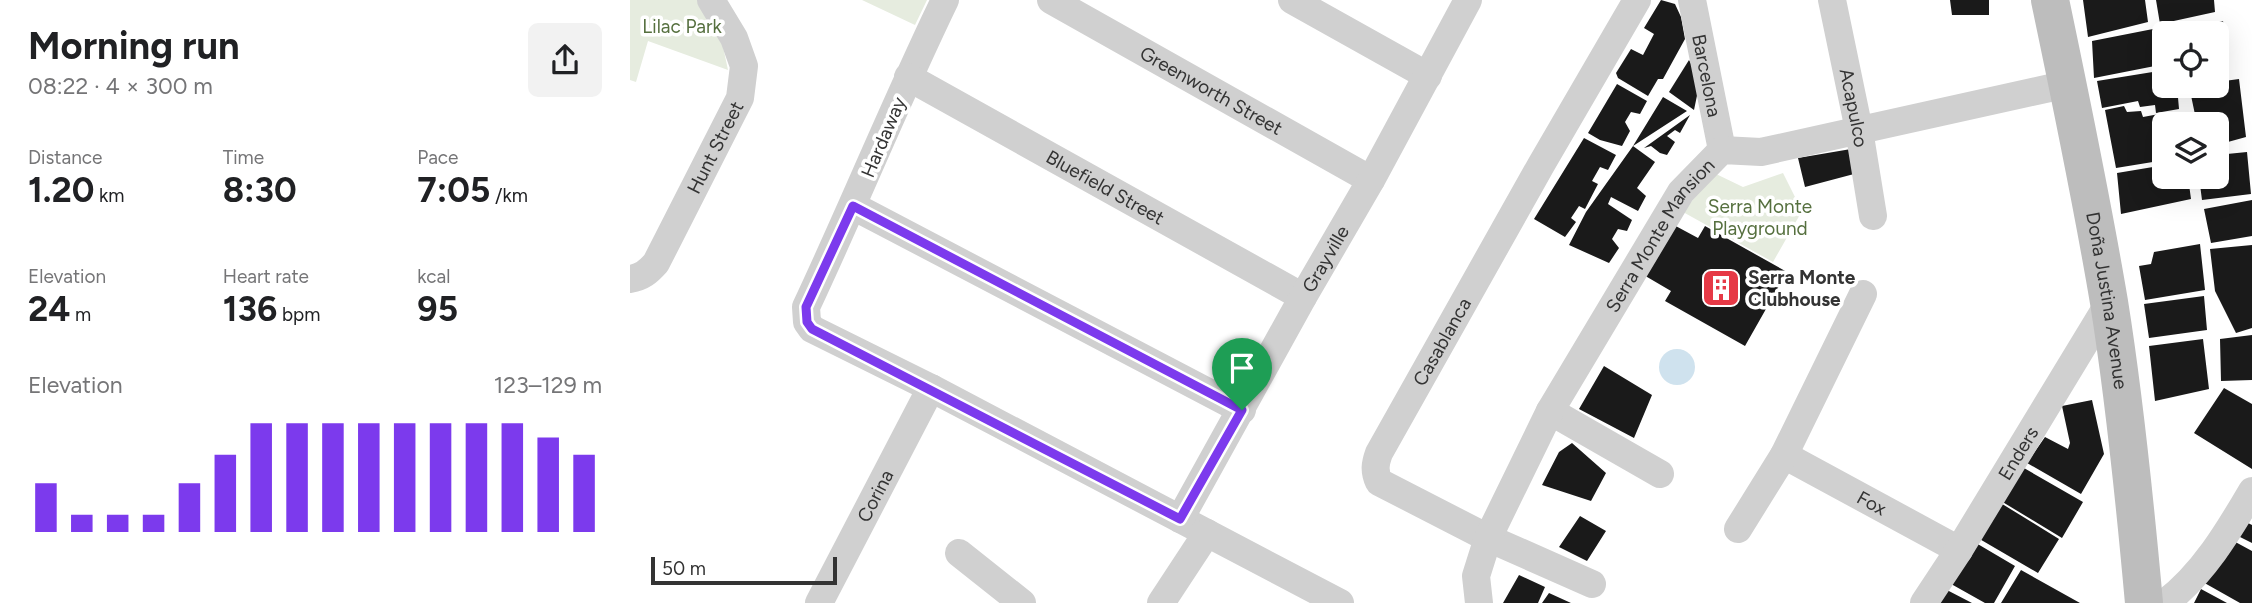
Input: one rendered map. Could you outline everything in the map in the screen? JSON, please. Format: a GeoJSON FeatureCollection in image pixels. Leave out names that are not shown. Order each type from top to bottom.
{"type":"FeatureCollection","features":[{"type":"Feature","properties":{"kind":"street","name":"Hunt Street"},"geometry":{"type":"LineString","coordinates":[[630,279],[649,271],[656,263],[740,98],[744,66],[734,38],[711,0]]}},
{"type":"Feature","properties":{"kind":"street","name":"Hardaway"},"geometry":{"type":"LineString","coordinates":[[931,388],[812,329],[805,313],[908,77],[945,0]]}},
{"type":"Feature","properties":{"kind":"street","name":"Greenworth Street"},"geometry":{"type":"LineString","coordinates":[[1051,0],[1081,7],[1371,180]]}},
{"type":"Feature","properties":{"kind":"street"},"geometry":{"type":"LineString","coordinates":[[1292,0],[1427,76]]}},
{"type":"Feature","properties":{"kind":"street","name":"Grayville"},"geometry":{"type":"LineString","coordinates":[[1180,519],[1371,180],[1468,0]]}},
{"type":"Feature","properties":{"kind":"street","name":"Casablanca"},"geometry":{"type":"LineString","coordinates":[[1592,584],[1488,538],[1379,482],[1375,462],[1541,165],[1637,0]]}},
{"type":"Feature","properties":{"kind":"street","name":"Barcelona"},"geometry":{"type":"LineString","coordinates":[[1692,0],[1721,150]]}},
{"type":"Feature","properties":{"kind":"street","name":"Acapulco"},"geometry":{"type":"LineString","coordinates":[[1832,0],[1859,130],[1873,216]]}},
{"type":"Feature","properties":{"kind":"street","name":"Doña Justina Avenue"},"geometry":{"type":"LineString","coordinates":[[2050,0],[2109,303],[2130,455],[2144,603]]}},
{"type":"Feature","properties":{"kind":"street","name":"Bluefield Street"},"geometry":{"type":"LineString","coordinates":[[908,77],[1303,297]]}},
{"type":"Feature","properties":{"kind":"street","name":"Serra Monte Mansion"},"geometry":{"type":"LineString","coordinates":[[1479,603],[1476,576],[1488,538],[1550,411],[1681,192],[1721,150],[1761,152],[2068,83]]}},
{"type":"Feature","properties":{"kind":"street"},"geometry":{"type":"LineString","coordinates":[[853,206],[1242,410]]}},
{"type":"Feature","properties":{"kind":"street"},"geometry":{"type":"LineString","coordinates":[[1738,530],[1784,455],[1863,295]]}},
{"type":"Feature","properties":{"kind":"street","name":"Enders"},"geometry":{"type":"LineString","coordinates":[[1924,603],[2109,303]]}},
{"type":"Feature","properties":{"kind":"street"},"geometry":{"type":"LineString","coordinates":[[931,388],[1207,533],[1308,596],[1340,603]]}},
{"type":"Feature","properties":{"kind":"street","name":"Corina"},"geometry":{"type":"LineString","coordinates":[[819,603],[931,388]]}},
{"type":"Feature","properties":{"kind":"street"},"geometry":{"type":"LineString","coordinates":[[1550,411],[1660,474]]}},
{"type":"Feature","properties":{"kind":"street","name":"Fox"},"geometry":{"type":"LineString","coordinates":[[1784,455],[1959,550]]}},
{"type":"Feature","properties":{"kind":"street"},"geometry":{"type":"LineString","coordinates":[[2165,603],[2180,591],[2225,538],[2252,491]]}},
{"type":"Feature","properties":{"kind":"street"},"geometry":{"type":"LineString","coordinates":[[1161,603],[1207,533]]}},
{"type":"Feature","properties":{"kind":"street"},"geometry":{"type":"LineString","coordinates":[[959,553],[1008,599]]}},
{"type":"Feature","properties":{"kind":"green space","name":"Lilac Park"},"geometry":{"type":"Polygon","coordinates":[[[630,0],[698,0],[722,42],[728,70],[648,41],[636,82],[630,80],[630,0]]]}},
{"type":"Feature","properties":{"kind":"green space"},"geometry":{"type":"Polygon","coordinates":[[[862,0],[927,0],[915,25],[862,0]]]}},
{"type":"Feature","properties":{"kind":"green space","name":"Serra Monte Playground"},"geometry":{"type":"Polygon","coordinates":[[[1714,173],[1743,187],[1783,173],[1802,211],[1773,262],[1683,212],[1714,173]]]}},
{"type":"Feature","properties":{"kind":"water"},"geometry":{"type":"Polygon","coordinates":[[[1677,349],[1690,354],[1695,367],[1690,380],[1677,385],[1664,380],[1659,367],[1664,354],[1677,349]]]}},
{"type":"Feature","properties":{"kind":"building"},"geometry":{"type":"Polygon","coordinates":[[[1661,0],[1675,4],[1681,17],[1685,39],[1663,79],[1658,79],[1648,96],[1618,78],[1616,73],[1631,49],[1643,55],[1654,34],[1644,28],[1661,0]]]}},
{"type":"Feature","properties":{"kind":"building"},"geometry":{"type":"Polygon","coordinates":[[[1950,0],[1989,0],[1989,15],[1952,15],[1950,0]]]}},
{"type":"Feature","properties":{"kind":"building"},"geometry":{"type":"Polygon","coordinates":[[[2083,0],[2145,0],[2148,22],[2088,37],[2083,0]]]}},
{"type":"Feature","properties":{"kind":"building"},"geometry":{"type":"Polygon","coordinates":[[[2156,0],[2214,0],[2215,12],[2174,21],[2160,21],[2156,0]]]}},
{"type":"Feature","properties":{"kind":"building"},"geometry":{"type":"Polygon","coordinates":[[[2152,29],[2152,67],[2094,78],[2092,41],[2152,29]]]}},
{"type":"Feature","properties":{"kind":"building"},"geometry":{"type":"Polygon","coordinates":[[[1689,60],[1700,81],[1694,110],[1669,92],[1689,60]]]}},
{"type":"Feature","properties":{"kind":"building"},"geometry":{"type":"Polygon","coordinates":[[[2152,72],[2152,98],[2178,98],[2179,109],[2156,112],[2155,105],[2140,107],[2138,101],[2102,108],[2097,81],[2152,72]]]}},
{"type":"Feature","properties":{"kind":"building"},"geometry":{"type":"Polygon","coordinates":[[[2239,79],[2246,137],[2229,142],[2229,112],[2194,112],[2192,98],[2229,98],[2229,80],[2239,79]]]}},
{"type":"Feature","properties":{"kind":"building"},"geometry":{"type":"Polygon","coordinates":[[[1617,84],[1647,101],[1640,114],[1631,112],[1625,122],[1630,131],[1622,146],[1600,140],[1588,133],[1617,84]]]}},
{"type":"Feature","properties":{"kind":"building"},"geometry":{"type":"Polygon","coordinates":[[[1663,97],[1687,111],[1633,146],[1663,97]]]}},
{"type":"Feature","properties":{"kind":"building"},"geometry":{"type":"Polygon","coordinates":[[[2124,106],[2127,112],[2141,111],[2143,117],[2152,115],[2152,162],[2116,168],[2105,110],[2124,106]]]}},
{"type":"Feature","properties":{"kind":"building"},"geometry":{"type":"Polygon","coordinates":[[[1690,115],[1680,133],[1675,130],[1667,136],[1675,142],[1667,155],[1651,146],[1644,148],[1690,115]]]}},
{"type":"Feature","properties":{"kind":"building"},"geometry":{"type":"Polygon","coordinates":[[[1584,138],[1616,155],[1608,170],[1600,167],[1592,181],[1598,184],[1585,209],[1579,206],[1571,218],[1576,222],[1565,237],[1534,219],[1584,138]]]}},
{"type":"Feature","properties":{"kind":"building"},"geometry":{"type":"Polygon","coordinates":[[[1633,146],[1655,162],[1637,188],[1646,196],[1638,211],[1611,197],[1608,204],[1632,220],[1627,231],[1618,229],[1612,239],[1619,248],[1609,263],[1569,245],[1586,212],[1633,146]]]}},
{"type":"Feature","properties":{"kind":"building"},"geometry":{"type":"Polygon","coordinates":[[[1851,149],[1854,174],[1805,187],[1798,158],[1851,149]]]}},
{"type":"Feature","properties":{"kind":"building"},"geometry":{"type":"Polygon","coordinates":[[[2247,152],[2251,194],[2202,200],[2201,189],[2229,189],[2229,154],[2247,152]]]}},
{"type":"Feature","properties":{"kind":"building"},"geometry":{"type":"Polygon","coordinates":[[[2152,167],[2152,189],[2190,189],[2191,199],[2121,214],[2117,173],[2152,167]]]}},
{"type":"Feature","properties":{"kind":"building"},"geometry":{"type":"Polygon","coordinates":[[[2252,200],[2252,236],[2211,243],[2204,209],[2252,200]]]}},
{"type":"Feature","properties":{"kind":"building","name":"Serra Monte Clubhouse"},"geometry":{"type":"Polygon","coordinates":[[[1672,224],[1698,238],[1705,226],[1787,272],[1745,346],[1665,301],[1671,291],[1642,274],[1672,224]]]}},
{"type":"Feature","properties":{"kind":"building"},"geometry":{"type":"Polygon","coordinates":[[[2200,244],[2205,290],[2145,300],[2139,266],[2151,264],[2154,252],[2200,244]]]}},
{"type":"Feature","properties":{"kind":"building"},"geometry":{"type":"Polygon","coordinates":[[[2252,245],[2252,328],[2236,333],[2215,291],[2210,249],[2252,245]]]}},
{"type":"Feature","properties":{"kind":"building"},"geometry":{"type":"Polygon","coordinates":[[[2204,296],[2207,330],[2149,338],[2144,304],[2204,296]]]}},
{"type":"Feature","properties":{"kind":"building"},"geometry":{"type":"Polygon","coordinates":[[[2252,335],[2252,380],[2221,381],[2220,339],[2252,335]]]}},
{"type":"Feature","properties":{"kind":"building"},"geometry":{"type":"Polygon","coordinates":[[[2203,339],[2209,389],[2155,401],[2149,346],[2203,339]]]}},
{"type":"Feature","properties":{"kind":"building"},"geometry":{"type":"Polygon","coordinates":[[[1604,366],[1652,395],[1634,438],[1579,409],[1604,366]]]}},
{"type":"Feature","properties":{"kind":"building"},"geometry":{"type":"Polygon","coordinates":[[[2224,388],[2252,404],[2252,469],[2194,433],[2224,388]]]}},
{"type":"Feature","properties":{"kind":"building"},"geometry":{"type":"Polygon","coordinates":[[[2092,400],[2104,454],[2081,494],[2027,463],[2045,437],[2068,449],[2070,443],[2062,406],[2092,400]]]}},
{"type":"Feature","properties":{"kind":"building"},"geometry":{"type":"Polygon","coordinates":[[[1572,443],[1606,473],[1591,501],[1542,485],[1559,452],[1572,443]]]}},
{"type":"Feature","properties":{"kind":"building"},"geometry":{"type":"Polygon","coordinates":[[[2017,464],[2083,502],[2062,538],[1996,498],[2017,464]]]}},
{"type":"Feature","properties":{"kind":"building"},"geometry":{"type":"Polygon","coordinates":[[[1999,502],[2059,539],[2038,573],[1971,534],[1999,502]]]}},
{"type":"Feature","properties":{"kind":"building"},"geometry":{"type":"Polygon","coordinates":[[[1580,516],[1606,531],[1587,561],[1559,547],[1580,516]]]}},
{"type":"Feature","properties":{"kind":"building"},"geometry":{"type":"Polygon","coordinates":[[[2244,521],[2252,525],[2252,543],[2234,534],[2244,521]]]}},
{"type":"Feature","properties":{"kind":"building"},"geometry":{"type":"Polygon","coordinates":[[[2228,538],[2252,551],[2252,603],[2240,603],[2201,581],[2228,538]]]}},
{"type":"Feature","properties":{"kind":"building"},"geometry":{"type":"Polygon","coordinates":[[[1976,543],[2015,566],[1994,603],[1985,603],[1944,580],[1976,543]]]}},
{"type":"Feature","properties":{"kind":"building"},"geometry":{"type":"Polygon","coordinates":[[[2021,570],[2080,603],[2001,603],[2021,570]]]}},
{"type":"Feature","properties":{"kind":"building"},"geometry":{"type":"Polygon","coordinates":[[[1519,575],[1545,587],[1538,603],[1503,603],[1519,575]]]}},
{"type":"Feature","properties":{"kind":"building"},"geometry":{"type":"Polygon","coordinates":[[[1945,589],[1972,603],[1934,603],[1945,589]]]}},
{"type":"Feature","properties":{"kind":"building"},"geometry":{"type":"Polygon","coordinates":[[[2201,589],[2227,603],[2194,603],[2201,589]]]}},
{"type":"Feature","properties":{"kind":"building"},"geometry":{"type":"Polygon","coordinates":[[[1549,593],[1571,603],[1542,603],[1549,593]]]}},
{"type":"Feature","properties":{"kind":"place","name":"Serra Monte Clubhouse"},"geometry":{"type":"Point","coordinates":[1721,288]}},
{"type":"Feature","properties":{"kind":"route"},"geometry":{"type":"LineString","coordinates":[[853,206],[1242,410],[1180,519],[931,388],[812,329],[807,322],[806,307],[853,206]]}}]}
